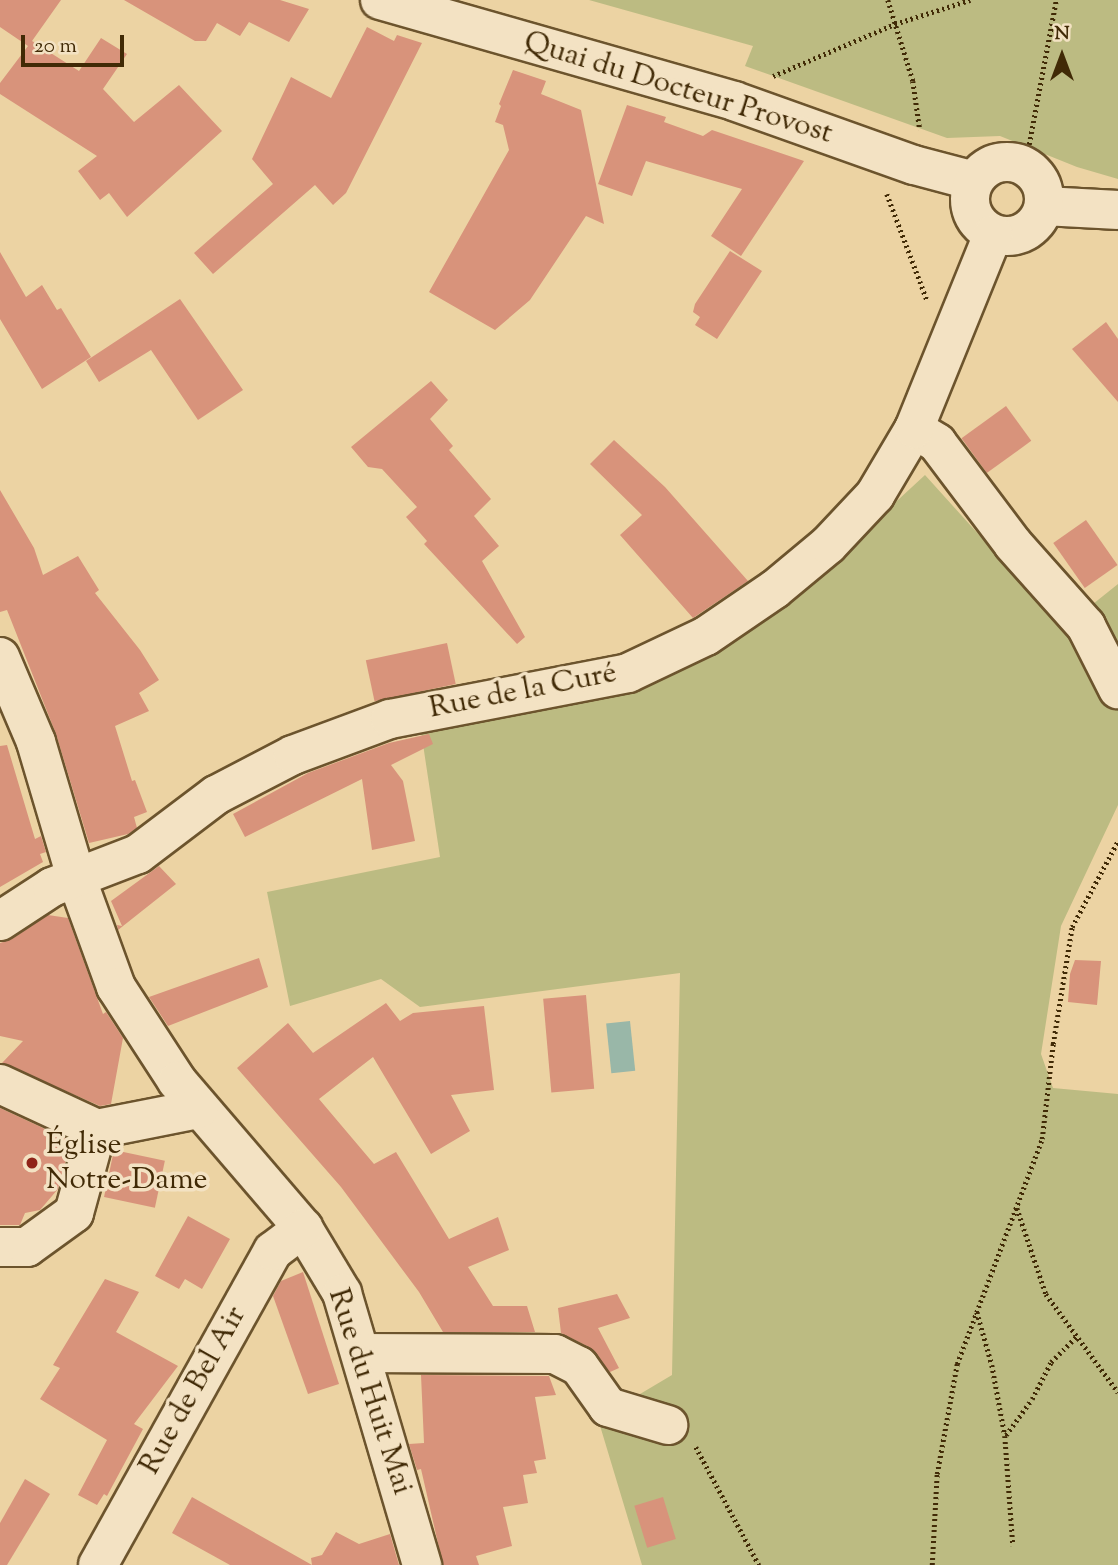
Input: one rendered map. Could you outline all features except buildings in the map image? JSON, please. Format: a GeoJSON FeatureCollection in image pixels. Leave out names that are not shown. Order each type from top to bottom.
{"type":"FeatureCollection","features":[{"type":"Feature","properties":{"kind":"street","name":"Quai du Docteur Provost"},"geometry":{"type":"LineString","coordinates":[[380,0],[734,101],[914,164],[974,181]]}},
{"type":"Feature","properties":{"kind":"street"},"geometry":{"type":"LineString","coordinates":[[1014,162],[1025,166],[1041,183],[1044,206],[1041,216],[1026,232],[1004,237],[982,228],[970,206],[974,181],[991,165],[1014,162]]}},
{"type":"Feature","properties":{"kind":"street"},"geometry":{"type":"LineString","coordinates":[[1044,206],[1118,210]]}},
{"type":"Feature","properties":{"kind":"street","name":"Rue de la Curé"},"geometry":{"type":"LineString","coordinates":[[0,921],[52,887],[138,854],[216,795],[305,751],[390,719],[628,673],[696,642],[775,589],[828,545],[875,495],[914,429],[993,234]]}},
{"type":"Feature","properties":{"kind":"street"},"geometry":{"type":"LineString","coordinates":[[914,429],[937,443],[1013,544],[1086,626],[1118,689]]}},
{"type":"Feature","properties":{"kind":"street","name":"Rue du Huit Mai"},"geometry":{"type":"LineString","coordinates":[[0,657],[36,742],[76,877],[116,987],[177,1081],[303,1228],[342,1293],[422,1565]]}},
{"type":"Feature","properties":{"kind":"street"},"geometry":{"type":"LineString","coordinates":[[0,1084],[97,1129],[199,1109]]}},
{"type":"Feature","properties":{"kind":"street"},"geometry":{"type":"LineString","coordinates":[[0,1247],[27,1247],[74,1213],[97,1129]]}},
{"type":"Feature","properties":{"kind":"street","name":"Rue de Bel Air"},"geometry":{"type":"LineString","coordinates":[[98,1565],[273,1251],[303,1228]]}},
{"type":"Feature","properties":{"kind":"street"},"geometry":{"type":"LineString","coordinates":[[361,1353],[555,1354],[579,1366],[608,1407],[668,1424]]}},
{"type":"Feature","properties":{"kind":"path"},"geometry":{"type":"LineString","coordinates":[[888,0],[919,110],[920,143],[914,164]]}},
{"type":"Feature","properties":{"kind":"path"},"geometry":{"type":"LineString","coordinates":[[734,101],[763,80],[895,24],[970,0]]}},
{"type":"Feature","properties":{"kind":"path"},"geometry":{"type":"LineString","coordinates":[[1025,166],[1056,0]]}},
{"type":"Feature","properties":{"kind":"path"},"geometry":{"type":"LineString","coordinates":[[867,148],[906,237],[943,356]]}},
{"type":"Feature","properties":{"kind":"path"},"geometry":{"type":"LineString","coordinates":[[932,1565],[937,1474],[957,1364],[1042,1139],[1053,1044],[1072,928],[1118,841]]}},
{"type":"Feature","properties":{"kind":"path"},"geometry":{"type":"LineString","coordinates":[[1017,1207],[1046,1294],[1118,1392]]}},
{"type":"Feature","properties":{"kind":"path"},"geometry":{"type":"LineString","coordinates":[[977,1311],[992,1365],[1005,1436],[1013,1546]]}},
{"type":"Feature","properties":{"kind":"path"},"geometry":{"type":"LineString","coordinates":[[1005,1436],[1032,1399],[1051,1362],[1077,1336]]}},
{"type":"Feature","properties":{"kind":"path"},"geometry":{"type":"LineString","coordinates":[[668,1424],[692,1441],[760,1565]]}},
{"type":"Feature","properties":{"kind":"shaded area"},"geometry":{"type":"Polygon","coordinates":[[[589,0],[1118,0],[1118,179],[1077,167],[1000,136],[947,138],[745,66],[753,46],[589,0]]]}},
{"type":"Feature","properties":{"kind":"shaded area"},"geometry":{"type":"Polygon","coordinates":[[[925,475],[1063,628],[1118,584],[1118,805],[1061,926],[1041,1054],[1053,1088],[1118,1094],[1118,1565],[642,1565],[598,1419],[672,1375],[680,973],[420,1007],[381,979],[290,1006],[267,892],[440,857],[421,731],[639,690],[806,585],[925,475]]]}},
{"type":"Feature","properties":{"kind":"shaded area"},"geometry":{"type":"Polygon","coordinates":[[[630,1021],[635,1071],[611,1073],[606,1024],[630,1021]]]}},
{"type":"Feature","properties":{"kind":"place","name":"Église Notre-Dame"},"geometry":{"type":"Point","coordinates":[32,1163]}}]}
